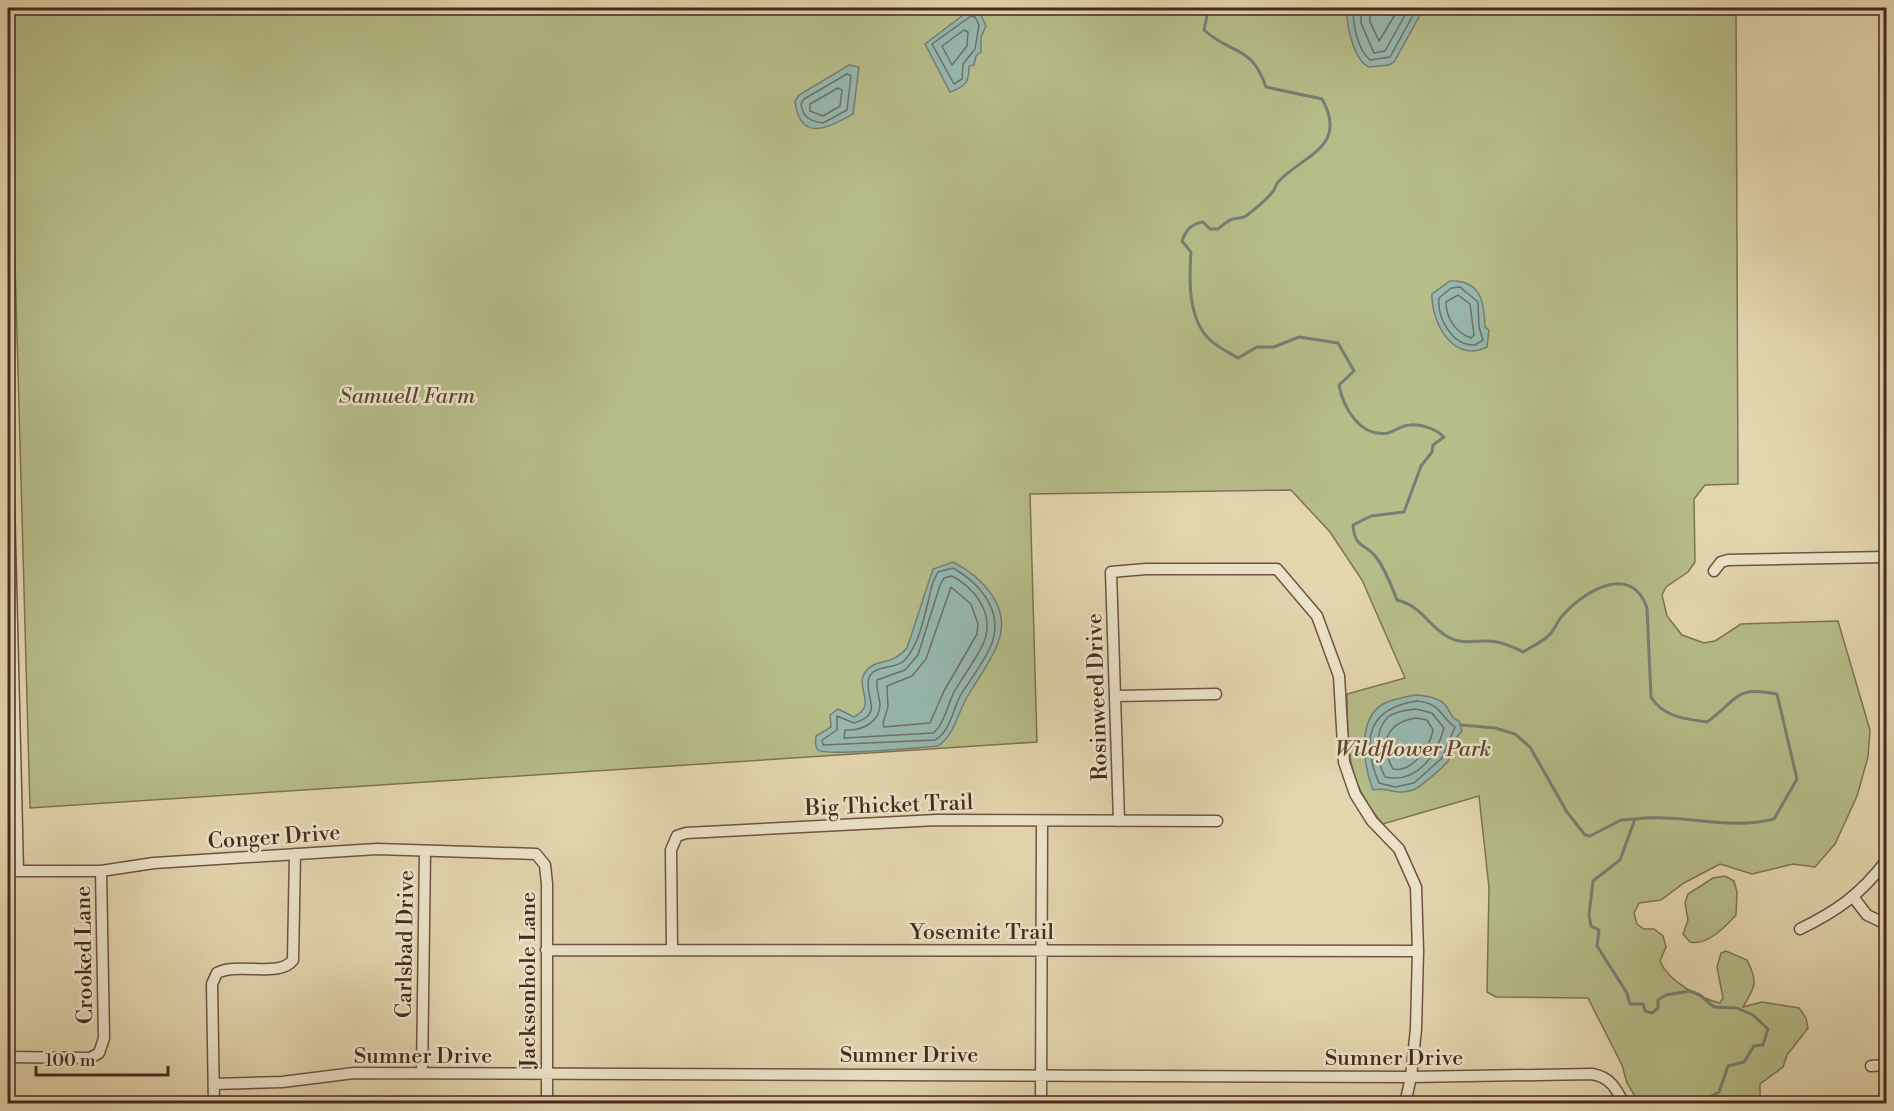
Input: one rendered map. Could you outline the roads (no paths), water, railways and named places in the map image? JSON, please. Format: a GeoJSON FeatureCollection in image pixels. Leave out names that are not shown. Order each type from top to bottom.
{"type":"FeatureCollection","features":[{"type":"Feature","properties":{"kind":"street"},"geometry":{"type":"LineString","coordinates":[[8,460],[13,871]]}},
{"type":"Feature","properties":{"kind":"street"},"geometry":{"type":"LineString","coordinates":[[1714,571],[1721,562],[1728,560],[1887,557]]}},
{"type":"Feature","properties":{"kind":"street","name":"Rosinweed Drive"},"geometry":{"type":"LineString","coordinates":[[1119,821],[1111,572],[1146,569],[1277,569],[1317,616],[1339,676],[1344,762],[1354,794],[1372,821],[1399,849],[1416,887],[1418,951]]}},
{"type":"Feature","properties":{"kind":"street"},"geometry":{"type":"LineString","coordinates":[[1116,696],[1216,694]]}},
{"type":"Feature","properties":{"kind":"street","name":"Big Thicket Trail"},"geometry":{"type":"LineString","coordinates":[[672,949],[671,850],[676,836],[686,832],[937,820],[1217,821]]}},
{"type":"Feature","properties":{"kind":"street"},"geometry":{"type":"LineString","coordinates":[[1041,1104],[1042,822]]}},
{"type":"Feature","properties":{"kind":"street","name":"Conger Drive"},"geometry":{"type":"LineString","coordinates":[[13,871],[101,871],[154,863],[377,849],[425,852],[528,852],[542,858]]}},
{"type":"Feature","properties":{"kind":"street","name":"Carlsbad Drive"},"geometry":{"type":"LineString","coordinates":[[422,1073],[425,852]]}},
{"type":"Feature","properties":{"kind":"street"},"geometry":{"type":"LineString","coordinates":[[214,1104],[212,984],[217,973],[222,970],[279,968],[290,964],[293,960],[296,854]]}},
{"type":"Feature","properties":{"kind":"street","name":"Jacksonhole Lane"},"geometry":{"type":"LineString","coordinates":[[542,858],[546,865],[547,884],[547,1104]]}},
{"type":"Feature","properties":{"kind":"street"},"geometry":{"type":"LineString","coordinates":[[1800,929],[1854,898],[1887,861]]}},
{"type":"Feature","properties":{"kind":"street","name":"Crooked Lane"},"geometry":{"type":"LineString","coordinates":[[8,1057],[90,1058],[102,1048],[104,1038],[101,871]]}},
{"type":"Feature","properties":{"kind":"street"},"geometry":{"type":"LineString","coordinates":[[1854,898],[1867,915],[1887,924]]}},
{"type":"Feature","properties":{"kind":"street","name":"Yosemite Trail"},"geometry":{"type":"LineString","coordinates":[[546,950],[1418,951]]}},
{"type":"Feature","properties":{"kind":"street"},"geometry":{"type":"LineString","coordinates":[[1405,1104],[1412,1077],[1418,951]]}},
{"type":"Feature","properties":{"kind":"street"},"geometry":{"type":"LineString","coordinates":[[1871,1066],[1887,1065]]}},
{"type":"Feature","properties":{"kind":"street","name":"Sumner Drive"},"geometry":{"type":"LineString","coordinates":[[214,1084],[282,1082],[354,1073],[1604,1076],[1616,1088],[1624,1104]]}},
{"type":"Feature","properties":{"kind":"water"},"geometry":{"type":"Polygon","coordinates":[[[1347,8],[1424,8],[1394,62],[1389,65],[1369,67],[1363,63],[1355,49],[1349,31],[1347,8]]]}},
{"type":"Feature","properties":{"kind":"water"},"geometry":{"type":"Polygon","coordinates":[[[970,10],[979,11],[986,26],[981,37],[981,52],[976,56],[974,65],[969,66],[966,83],[950,92],[925,44],[970,10]]]}},
{"type":"Feature","properties":{"kind":"water"},"geometry":{"type":"Polygon","coordinates":[[[849,65],[859,67],[853,114],[825,127],[809,127],[803,123],[795,101],[799,95],[849,65]]]}},
{"type":"Feature","properties":{"kind":"water"},"geometry":{"type":"Polygon","coordinates":[[[1450,281],[1468,284],[1479,294],[1485,327],[1489,330],[1487,347],[1475,351],[1464,350],[1454,345],[1440,328],[1435,316],[1432,294],[1450,281]]]}},
{"type":"Feature","properties":{"kind":"water"},"geometry":{"type":"Polygon","coordinates":[[[953,562],[974,576],[992,595],[1001,617],[1001,630],[995,650],[966,699],[948,736],[938,746],[855,752],[818,750],[816,736],[831,727],[830,715],[838,709],[854,717],[865,707],[862,684],[866,671],[875,664],[896,657],[907,648],[933,569],[953,562]]]}},
{"type":"Feature","properties":{"kind":"water"},"geometry":{"type":"Polygon","coordinates":[[[1415,695],[1441,701],[1459,721],[1462,731],[1456,738],[1448,761],[1418,787],[1403,792],[1373,790],[1367,769],[1364,744],[1369,721],[1374,711],[1383,704],[1415,695]]]}},
{"type":"Feature","properties":{"kind":"waterway"},"geometry":{"type":"LineString","coordinates":[[1212,8],[1208,11],[1204,30],[1247,57],[1260,73],[1266,87],[1322,99],[1329,115],[1330,128],[1327,139],[1320,148],[1278,182],[1268,197],[1246,216],[1231,220],[1218,229],[1210,229],[1203,222],[1195,224],[1187,231],[1182,241],[1191,252],[1191,298],[1197,320],[1209,339],[1238,358],[1257,347],[1274,347],[1299,337],[1338,343],[1354,371],[1339,385],[1341,394],[1349,411],[1361,426],[1369,431],[1388,433],[1407,425],[1419,425],[1433,429],[1444,437],[1433,445],[1432,452],[1421,466],[1404,512],[1371,516],[1353,525],[1358,542],[1372,552],[1380,562],[1397,600],[1420,612],[1450,638],[1462,641],[1497,642],[1523,652],[1549,635],[1563,615],[1583,597],[1608,585],[1620,584],[1631,587],[1640,594],[1647,608],[1651,697],[1662,709],[1675,716],[1707,722],[1744,693],[1752,691],[1777,694],[1797,779],[1774,819],[1739,823],[1670,818],[1635,819],[1620,860],[1593,881],[1589,915],[1591,926],[1599,930],[1597,946],[1627,993],[1630,1004],[1643,1004],[1645,1011],[1652,1013],[1658,1008],[1658,1000],[1666,995],[1690,991],[1700,995],[1714,1007],[1737,1008],[1753,1015],[1768,1029],[1763,1045],[1754,1046],[1744,1062],[1728,1066],[1719,1092],[1710,1097],[1708,1104]]}},
{"type":"Feature","properties":{"kind":"waterway"},"geometry":{"type":"LineString","coordinates":[[1461,725],[1495,728],[1515,734],[1530,747],[1567,812],[1585,835],[1590,836],[1621,820],[1635,819]]}},
{"type":"Feature","properties":{"kind":"park label","name":"Samuell Farm"},"geometry":{"type":"Point","coordinates":[407,395]}},
{"type":"Feature","properties":{"kind":"park label","name":"Wildflower Park"},"geometry":{"type":"Point","coordinates":[1413,748]}}]}
